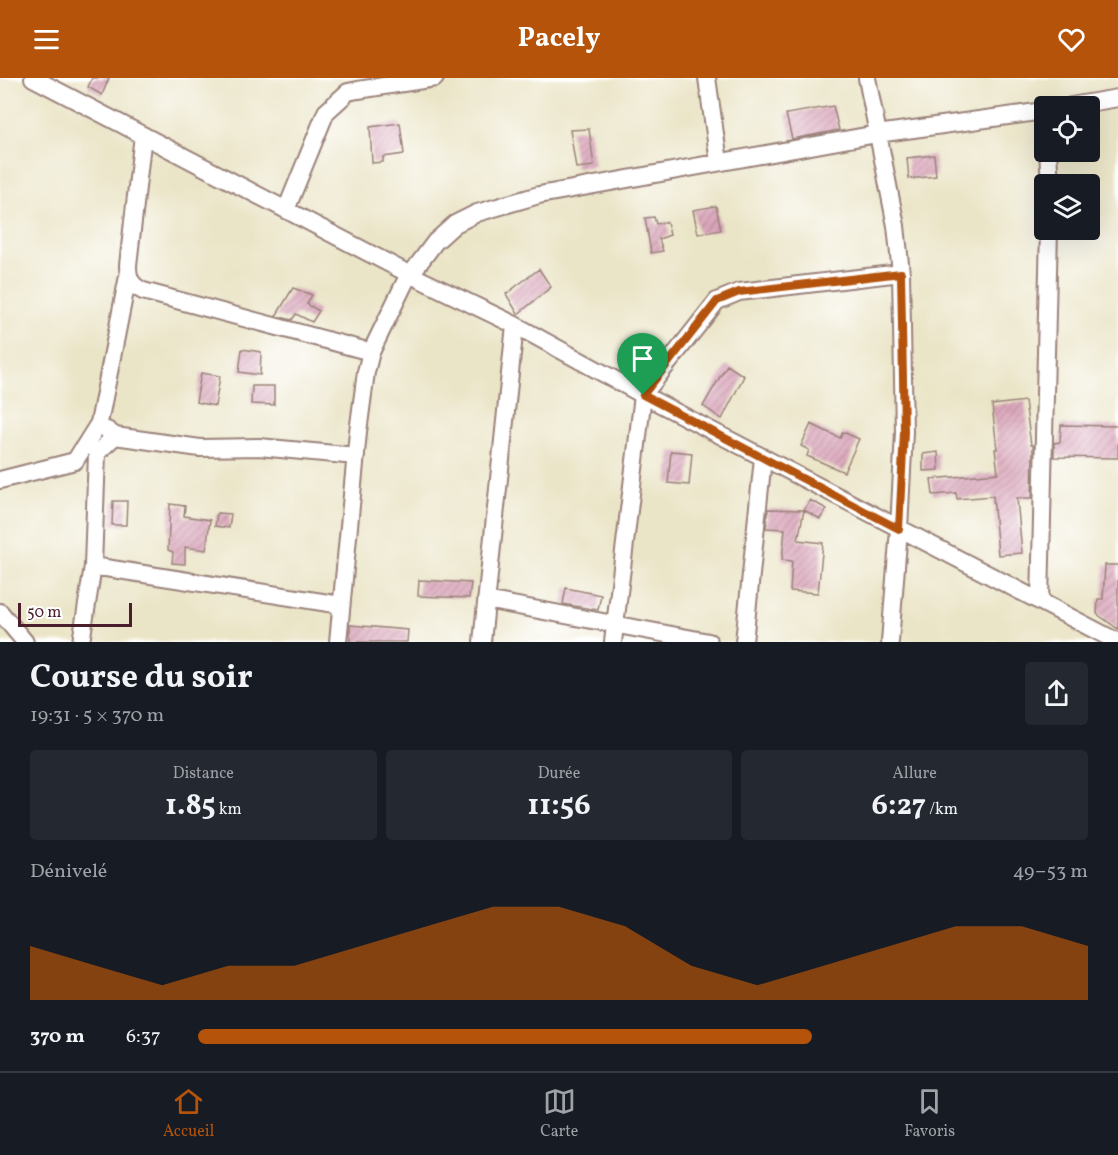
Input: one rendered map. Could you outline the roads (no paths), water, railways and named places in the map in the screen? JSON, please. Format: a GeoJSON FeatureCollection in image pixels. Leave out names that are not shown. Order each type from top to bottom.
{"type":"FeatureCollection","features":[{"type":"Feature","properties":{"kind":"street"},"geometry":{"type":"LineString","coordinates":[[33,78],[410,274],[515,325],[643,395],[1118,642]]}},
{"type":"Feature","properties":{"kind":"street"},"geometry":{"type":"LineString","coordinates":[[286,210],[326,112],[339,99],[348,92],[435,78]]}},
{"type":"Feature","properties":{"kind":"street"},"geometry":{"type":"LineString","coordinates":[[707,78],[719,162]]}},
{"type":"Feature","properties":{"kind":"street"},"geometry":{"type":"LineString","coordinates":[[867,78],[896,226],[901,273],[904,432],[890,642]]}},
{"type":"Feature","properties":{"kind":"street"},"geometry":{"type":"LineString","coordinates":[[1100,101],[1118,98]]}},
{"type":"Feature","properties":{"kind":"street"},"geometry":{"type":"LineString","coordinates":[[338,642],[356,456],[366,372],[371,352],[410,274],[435,242],[455,224],[477,213],[539,195],[877,134],[1034,112]]}},
{"type":"Feature","properties":{"kind":"street"},"geometry":{"type":"LineString","coordinates":[[0,480],[75,460],[99,423],[128,276],[143,135]]}},
{"type":"Feature","properties":{"kind":"street"},"geometry":{"type":"LineString","coordinates":[[1040,601],[1049,240]]}},
{"type":"Feature","properties":{"kind":"street"},"geometry":{"type":"LineString","coordinates":[[613,642],[643,395],[717,301],[729,295],[901,273]]}},
{"type":"Feature","properties":{"kind":"street"},"geometry":{"type":"LineString","coordinates":[[128,276],[133,286],[143,291],[371,352]]}},
{"type":"Feature","properties":{"kind":"street"},"geometry":{"type":"LineString","coordinates":[[482,642],[515,325]]}},
{"type":"Feature","properties":{"kind":"street"},"geometry":{"type":"LineString","coordinates":[[99,423],[115,436],[200,448],[259,447],[356,456]]}},
{"type":"Feature","properties":{"kind":"street"},"geometry":{"type":"LineString","coordinates":[[81,642],[93,566],[97,453],[115,436]]}},
{"type":"Feature","properties":{"kind":"street"},"geometry":{"type":"LineString","coordinates":[[744,642],[764,458]]}},
{"type":"Feature","properties":{"kind":"street"},"geometry":{"type":"LineString","coordinates":[[93,566],[341,605]]}},
{"type":"Feature","properties":{"kind":"street"},"geometry":{"type":"LineString","coordinates":[[486,600],[710,642]]}},
{"type":"Feature","properties":{"kind":"street"},"geometry":{"type":"LineString","coordinates":[[0,612],[25,642]]}}]}
